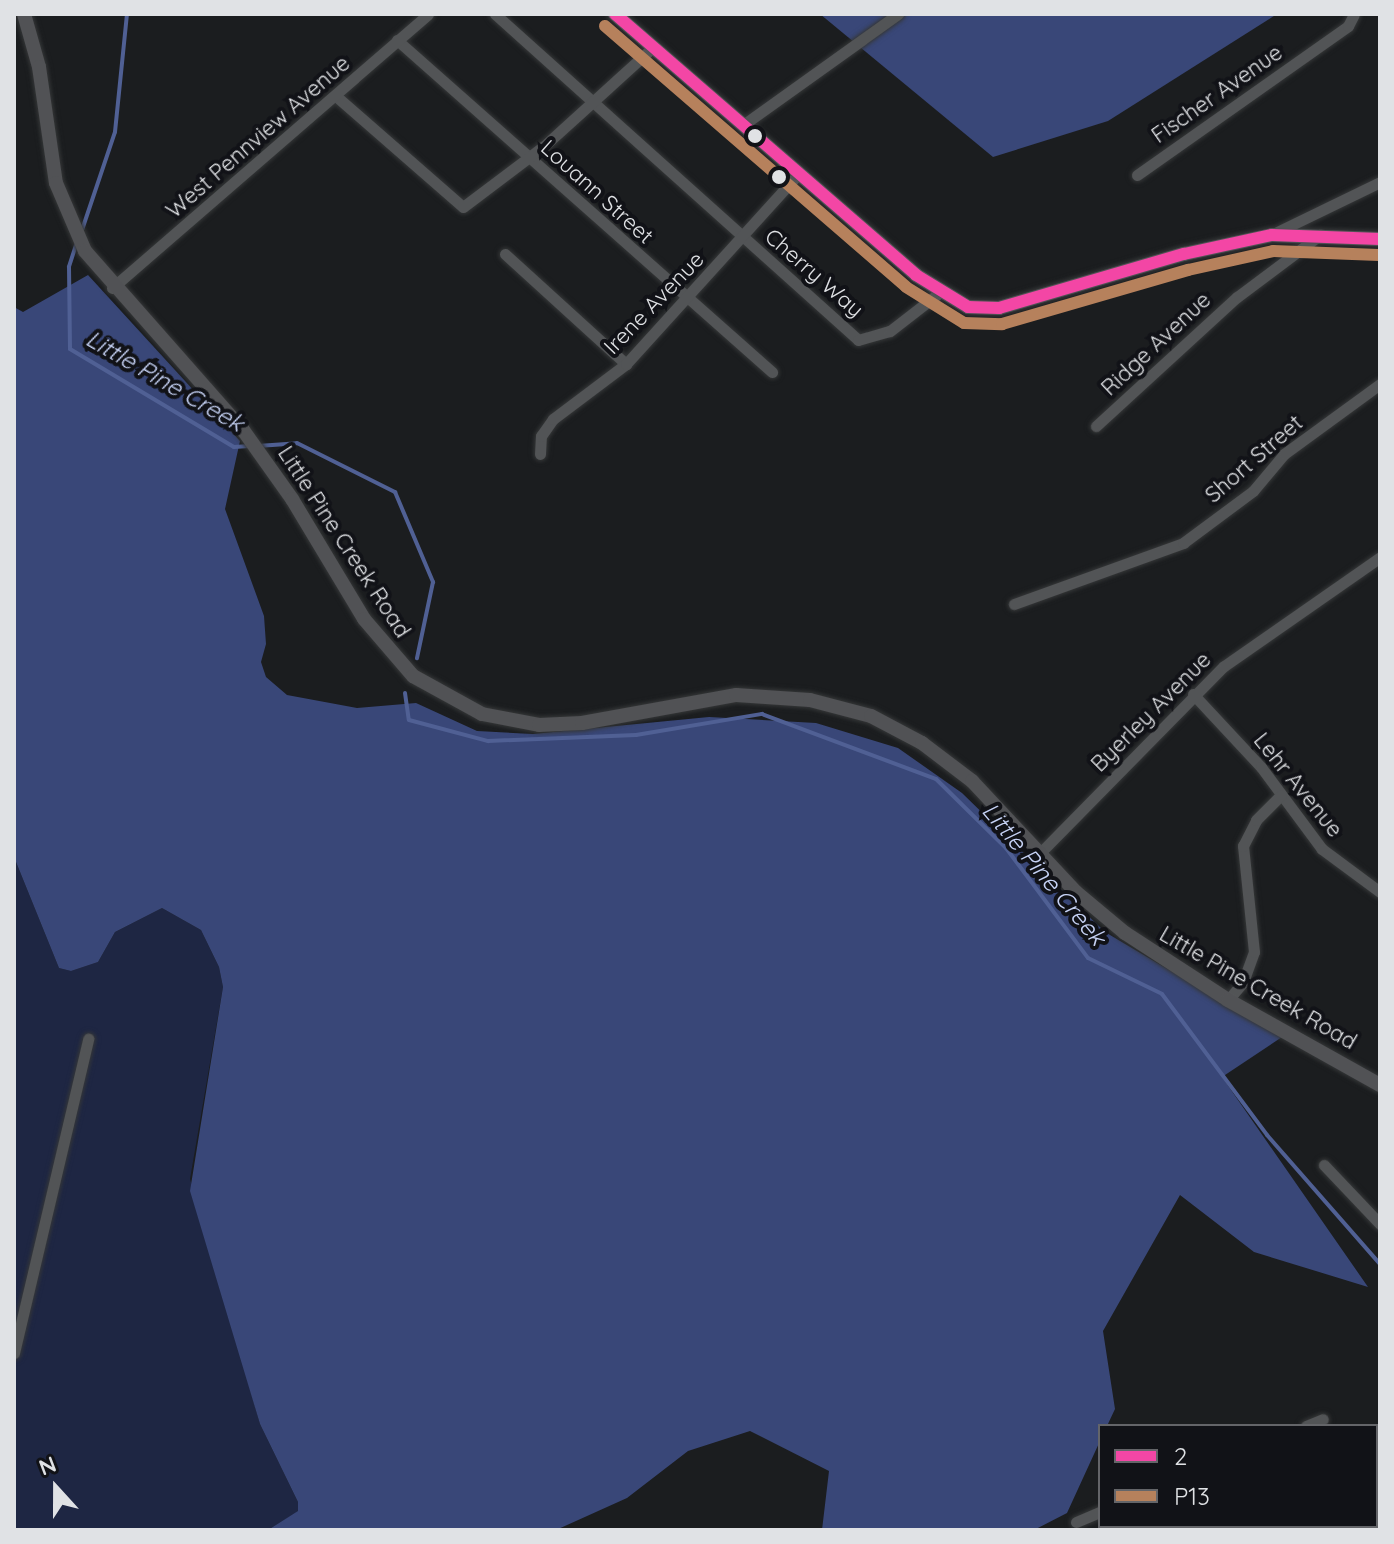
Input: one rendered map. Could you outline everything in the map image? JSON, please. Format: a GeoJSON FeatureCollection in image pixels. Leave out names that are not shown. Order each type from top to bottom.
{"type":"FeatureCollection","features":[{"type":"Feature","properties":{"kind":"street","name":"Little Pine Creek Road"},"geometry":{"type":"LineString","coordinates":[[24,14],[37,52],[56,183],[72,228],[85,251],[112,288],[243,430],[379,639],[413,676],[444,697],[482,714],[539,725],[582,723],[736,695],[785,696],[841,706],[899,730],[951,763],[1125,933],[1228,1000],[1380,1085]]}},
{"type":"Feature","properties":{"kind":"street","name":"West Pennview Avenue"},"geometry":{"type":"LineString","coordinates":[[112,288],[337,97],[428,14]]}},
{"type":"Feature","properties":{"kind":"street"},"geometry":{"type":"LineString","coordinates":[[495,14],[742,237]]}},
{"type":"Feature","properties":{"kind":"street"},"geometry":{"type":"LineString","coordinates":[[615,14],[939,293],[968,307],[999,308],[1212,247],[1272,235],[1321,234],[1380,239]]}},
{"type":"Feature","properties":{"kind":"street"},"geometry":{"type":"LineString","coordinates":[[743,125],[898,14]]}},
{"type":"Feature","properties":{"kind":"street","name":"Fischer Avenue"},"geometry":{"type":"LineString","coordinates":[[1137,175],[1348,26],[1354,14]]}},
{"type":"Feature","properties":{"kind":"street","name":"Louann Street"},"geometry":{"type":"LineString","coordinates":[[397,40],[687,300],[772,372]]}},
{"type":"Feature","properties":{"kind":"street"},"geometry":{"type":"LineString","coordinates":[[337,97],[463,207],[528,157],[653,47]]}},
{"type":"Feature","properties":{"kind":"street","name":"Irene Avenue"},"geometry":{"type":"LineString","coordinates":[[540,454],[541,436],[553,419],[626,364],[799,173]]}},
{"type":"Feature","properties":{"kind":"street"},"geometry":{"type":"LineString","coordinates":[[1272,235],[1380,182]]}},
{"type":"Feature","properties":{"kind":"street","name":"Ridge Avenue"},"geometry":{"type":"LineString","coordinates":[[1096,426],[1237,297],[1321,234]]}},
{"type":"Feature","properties":{"kind":"street","name":"Cherry Way"},"geometry":{"type":"LineString","coordinates":[[742,237],[858,340],[890,331],[939,293]]}},
{"type":"Feature","properties":{"kind":"street"},"geometry":{"type":"LineString","coordinates":[[505,254],[626,364]]}},
{"type":"Feature","properties":{"kind":"street","name":"Short Street"},"geometry":{"type":"LineString","coordinates":[[1014,604],[1183,543],[1253,491],[1284,454],[1380,384]]}},
{"type":"Feature","properties":{"kind":"street","name":"Byerley Avenue"},"geometry":{"type":"LineString","coordinates":[[1040,853],[1193,694],[1224,666],[1380,557]]}},
{"type":"Feature","properties":{"kind":"street","name":"Lehr Avenue"},"geometry":{"type":"LineString","coordinates":[[1193,694],[1281,795],[1322,849],[1380,892]]}},
{"type":"Feature","properties":{"kind":"street"},"geometry":{"type":"LineString","coordinates":[[1228,1000],[1243,982],[1254,952],[1243,846],[1256,820],[1281,795]]}},
{"type":"Feature","properties":{"kind":"street"},"geometry":{"type":"LineString","coordinates":[[14,1353],[88,1039]]}},
{"type":"Feature","properties":{"kind":"street"},"geometry":{"type":"LineString","coordinates":[[1324,1165],[1380,1224]]}},
{"type":"Feature","properties":{"kind":"street"},"geometry":{"type":"LineString","coordinates":[[1311,1424],[1323,1419]]}},
{"type":"Feature","properties":{"kind":"street"},"geometry":{"type":"LineString","coordinates":[[1076,1522],[1098,1513]]}},
{"type":"Feature","properties":{"kind":"shaded area"},"geometry":{"type":"Polygon","coordinates":[[[820,14],[1277,14],[1108,121],[993,157],[820,14]]]}},
{"type":"Feature","properties":{"kind":"shaded area"},"geometry":{"type":"Polygon","coordinates":[[[88,275],[240,441],[225,509],[264,616],[266,644],[261,662],[266,677],[287,695],[357,708],[416,703],[477,731],[533,734],[709,717],[816,723],[898,748],[962,793],[1105,932],[1282,1037],[1222,1077],[1368,1287],[1254,1252],[1180,1195],[1103,1331],[1115,1409],[1108,1424],[1098,1424],[1098,1445],[1067,1513],[1034,1530],[822,1530],[829,1471],[750,1431],[688,1451],[627,1498],[556,1530],[268,1530],[298,1511],[298,1502],[260,1424],[190,1191],[223,987],[219,967],[201,930],[162,908],[115,932],[98,962],[71,971],[59,968],[14,857],[14,307],[23,312],[88,275]]]}},
{"type":"Feature","properties":{"kind":"shaded area"},"geometry":{"type":"Polygon","coordinates":[[[14,857],[59,968],[71,971],[98,962],[115,932],[162,908],[201,930],[219,967],[223,987],[190,1179],[260,1424],[298,1502],[299,1511],[268,1530],[14,1530],[14,857]]]}},
{"type":"Feature","properties":{"kind":"waterway","name":"Little Pine Creek"},"geometry":{"type":"LineString","coordinates":[[82,230],[115,132],[127,14]]}},
{"type":"Feature","properties":{"kind":"waterway","name":"Little Pine Creek"},"geometry":{"type":"LineString","coordinates":[[76,245],[69,267],[70,349],[234,447],[249,446]]}},
{"type":"Feature","properties":{"kind":"waterway","name":"Little Pine Creek"},"geometry":{"type":"LineString","coordinates":[[258,446],[297,443],[395,492],[433,582],[417,658]]}},
{"type":"Feature","properties":{"kind":"waterway","name":"Little Pine Creek"},"geometry":{"type":"LineString","coordinates":[[405,693],[409,720],[488,741],[636,735],[762,714],[936,779],[1006,848],[1088,958],[1162,994],[1267,1135],[1380,1264]]}},
{"type":"Feature","properties":{"kind":"transit line","name":"2"},"geometry":{"type":"LineString","coordinates":[[615,14],[916,275],[968,307],[999,308],[1184,254],[1272,235],[1380,239]]}},
{"type":"Feature","properties":{"kind":"transit line","name":"P13"},"geometry":{"type":"LineString","coordinates":[[605,26],[906,287],[964,323],[1002,324],[1188,270],[1273,251],[1379,255]]}}]}
